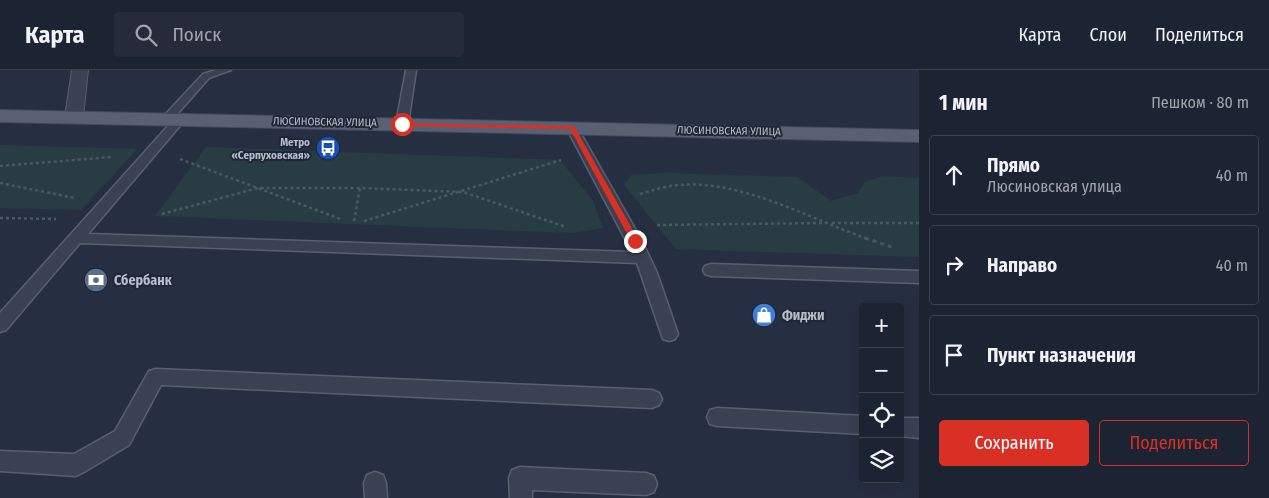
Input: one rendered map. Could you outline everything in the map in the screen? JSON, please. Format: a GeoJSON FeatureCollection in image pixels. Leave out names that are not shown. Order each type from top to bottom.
{"type":"FeatureCollection","features":[{"type":"Feature","properties":{"kind":"main road","name":"ЛЮСИНОВСКАЯ УЛИЦА"},"geometry":{"type":"LineString","coordinates":[[0,116],[919,136]]}},
{"type":"Feature","properties":{"kind":"street"},"geometry":{"type":"LineString","coordinates":[[74,117],[80,70]]}},
{"type":"Feature","properties":{"kind":"lane"},"geometry":{"type":"LineString","coordinates":[[0,325],[150,154],[206,76],[226,70]]}},
{"type":"Feature","properties":{"kind":"lane"},"geometry":{"type":"LineString","coordinates":[[402,124],[411,70]]}},
{"type":"Feature","properties":{"kind":"lane"},"geometry":{"type":"LineString","coordinates":[[572,127],[585,154],[616,204],[643,258],[669,334]]}},
{"type":"Feature","properties":{"kind":"lane"},"geometry":{"type":"LineString","coordinates":[[76,238],[643,258]]}},
{"type":"Feature","properties":{"kind":"lane"},"geometry":{"type":"LineString","coordinates":[[711,270],[919,277]]}},
{"type":"Feature","properties":{"kind":"lane"},"geometry":{"type":"LineString","coordinates":[[0,461],[76,465],[122,438],[156,377],[652,400]]}},
{"type":"Feature","properties":{"kind":"lane"},"geometry":{"type":"LineString","coordinates":[[717,417],[859,425]]}},
{"type":"Feature","properties":{"kind":"lane"},"geometry":{"type":"LineString","coordinates":[[904,427],[919,428]]}},
{"type":"Feature","properties":{"kind":"lane"},"geometry":{"type":"LineString","coordinates":[[521,498],[520,478],[646,484]]}},
{"type":"Feature","properties":{"kind":"path"},"geometry":{"type":"LineString","coordinates":[[0,166],[150,154],[173,156],[354,224],[585,154]]}},
{"type":"Feature","properties":{"kind":"path"},"geometry":{"type":"LineString","coordinates":[[0,183],[106,204]]}},
{"type":"Feature","properties":{"kind":"path"},"geometry":{"type":"LineString","coordinates":[[616,204],[646,192],[669,186],[694,185],[722,189],[774,202],[867,240],[900,250]]}},
{"type":"Feature","properties":{"kind":"path"},"geometry":{"type":"LineString","coordinates":[[155,216],[258,188],[360,188],[463,192],[572,229]]}},
{"type":"Feature","properties":{"kind":"path"},"geometry":{"type":"LineString","coordinates":[[354,224],[360,188]]}},
{"type":"Feature","properties":{"kind":"path"},"geometry":{"type":"LineString","coordinates":[[0,218],[92,220]]}},
{"type":"Feature","properties":{"kind":"path"},"geometry":{"type":"LineString","coordinates":[[627,226],[919,223]]}},
{"type":"Feature","properties":{"kind":"green space"},"geometry":{"type":"Polygon","coordinates":[[[0,145],[137,149],[81,210],[0,208],[0,145]]]}},
{"type":"Feature","properties":{"kind":"green space"},"geometry":{"type":"Polygon","coordinates":[[[206,147],[560,160],[593,201],[603,228],[572,233],[155,216],[206,147]]]}},
{"type":"Feature","properties":{"kind":"green space"},"geometry":{"type":"Polygon","coordinates":[[[665,173],[797,177],[831,201],[858,193],[865,182],[883,176],[919,178],[919,257],[676,249],[624,185],[631,175],[665,173]]]}},
{"type":"Feature","properties":{"kind":"place","name":"Метро «Серпуховская»"},"geometry":{"type":"Point","coordinates":[328,148]}},
{"type":"Feature","properties":{"kind":"place","name":"Сбербанк"},"geometry":{"type":"Point","coordinates":[96,280]}},
{"type":"Feature","properties":{"kind":"place","name":"Фиджи"},"geometry":{"type":"Point","coordinates":[764,315]}},
{"type":"Feature","properties":{"kind":"route"},"geometry":{"type":"LineString","coordinates":[[402,124],[572,127],[582,144],[585,154],[616,204],[635,241]]}}]}
